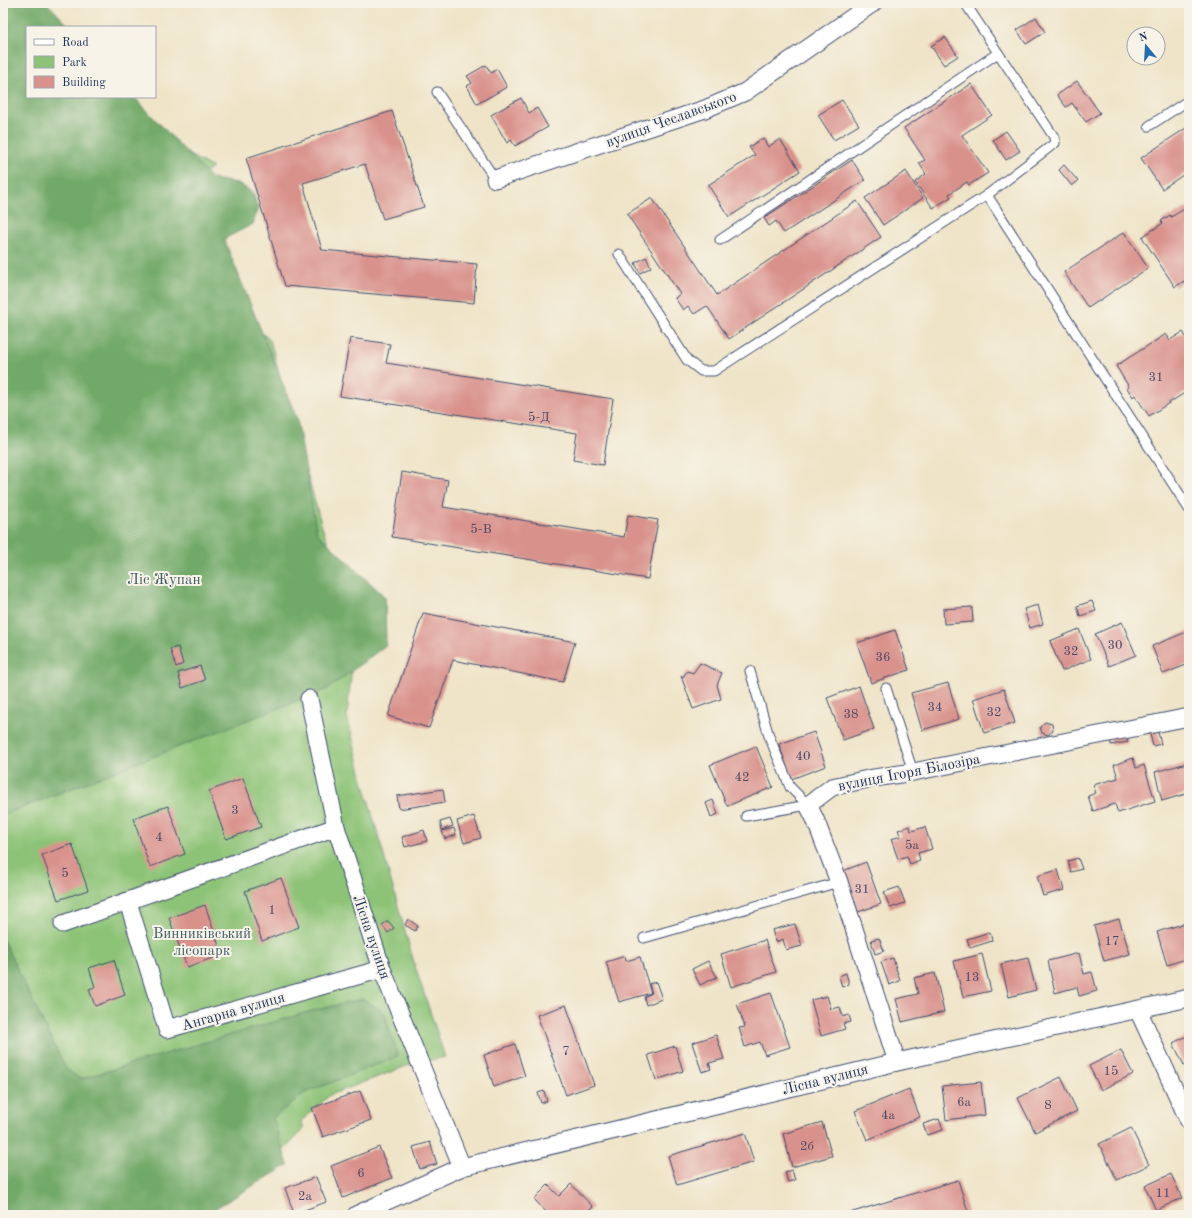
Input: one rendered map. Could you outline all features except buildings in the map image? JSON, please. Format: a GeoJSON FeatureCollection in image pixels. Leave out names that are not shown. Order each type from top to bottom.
{"type":"FeatureCollection","features":[{"type":"Feature","properties":{"kind":"street","name":"вулиця Чеславського"},"geometry":{"type":"LineString","coordinates":[[495,179],[705,109],[745,92],[874,3]]}},
{"type":"Feature","properties":{"kind":"street","name":"Лісна вулиця"},"geometry":{"type":"LineString","coordinates":[[309,699],[336,827],[382,969],[462,1167]]}},
{"type":"Feature","properties":{"kind":"street","name":"вулиця Ігоря Білозіра"},"geometry":{"type":"LineString","coordinates":[[808,805],[832,787],[1189,717]]}},
{"type":"Feature","properties":{"kind":"street"},"geometry":{"type":"LineString","coordinates":[[808,805],[815,819],[839,882],[897,1062]]}},
{"type":"Feature","properties":{"kind":"street"},"geometry":{"type":"LineString","coordinates":[[63,924],[336,827]]}},
{"type":"Feature","properties":{"kind":"street","name":"Ангарна вулиця"},"geometry":{"type":"LineString","coordinates":[[128,902],[167,1029],[382,969]]}},
{"type":"Feature","properties":{"kind":"street","name":"Лісна вулиця"},"geometry":{"type":"LineString","coordinates":[[356,1215],[462,1167],[897,1062],[1189,998]]}},
{"type":"Feature","properties":{"kind":"street"},"geometry":{"type":"LineString","coordinates":[[1138,1010],[1189,1121]]}},
{"type":"Feature","properties":{"kind":"lane"},"geometry":{"type":"LineString","coordinates":[[619,254],[687,360],[701,371],[714,371],[987,195],[1055,143],[1054,137],[965,3]]}},
{"type":"Feature","properties":{"kind":"lane"},"geometry":{"type":"LineString","coordinates":[[720,240],[998,54]]}},
{"type":"Feature","properties":{"kind":"lane"},"geometry":{"type":"LineString","coordinates":[[437,92],[495,179]]}},
{"type":"Feature","properties":{"kind":"lane"},"geometry":{"type":"LineString","coordinates":[[1149,126],[1189,100]]}},
{"type":"Feature","properties":{"kind":"lane"},"geometry":{"type":"LineString","coordinates":[[987,195],[1189,509]]}},
{"type":"Feature","properties":{"kind":"lane"},"geometry":{"type":"LineString","coordinates":[[750,670],[769,736],[790,787],[808,805]]}},
{"type":"Feature","properties":{"kind":"lane"},"geometry":{"type":"LineString","coordinates":[[886,688],[913,772]]}},
{"type":"Feature","properties":{"kind":"lane"},"geometry":{"type":"LineString","coordinates":[[746,816],[808,805]]}},
{"type":"Feature","properties":{"kind":"lane"},"geometry":{"type":"LineString","coordinates":[[644,938],[839,882]]}},
{"type":"Feature","properties":{"kind":"green space","name":"Винниківський лісопарк"},"geometry":{"type":"Polygon","coordinates":[[[3,3],[31,3],[26,26],[26,98],[148,132],[213,168],[148,201],[168,251],[270,340],[322,527],[357,617],[347,716],[366,792],[414,963],[445,1057],[412,1064],[330,1095],[301,1121],[304,1129],[249,1187],[204,1215],[3,1215],[3,3]]]}},
{"type":"Feature","properties":{"kind":"green space","name":"Ліс Жупан"},"geometry":{"type":"Polygon","coordinates":[[[3,3],[47,3],[69,26],[26,26],[26,98],[135,98],[212,179],[238,183],[253,193],[258,209],[253,224],[224,239],[297,419],[317,533],[385,597],[386,645],[328,689],[3,815],[3,3]]]}},
{"type":"Feature","properties":{"kind":"green space"},"geometry":{"type":"Polygon","coordinates":[[[3,940],[66,1069],[80,1079],[311,1011],[363,999],[384,1012],[398,1056],[303,1094],[273,1118],[288,1165],[204,1215],[3,1215],[3,940]]]}}]}
